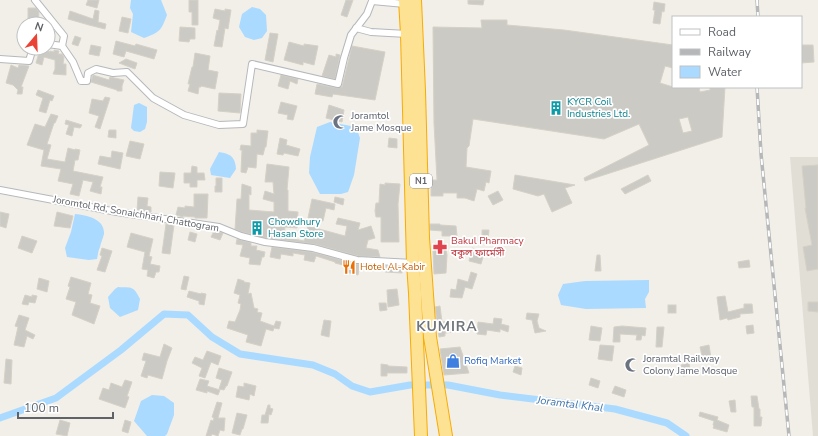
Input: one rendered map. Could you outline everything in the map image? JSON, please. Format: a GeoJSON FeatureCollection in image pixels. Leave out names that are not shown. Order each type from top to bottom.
{"type":"FeatureCollection","features":[{"type":"Feature","properties":{"kind":"highway","name":"N1"},"geometry":{"type":"LineString","coordinates":[[408,1],[407,34],[413,263],[421,436]]}},
{"type":"Feature","properties":{"kind":"highway","name":"N1"},"geometry":{"type":"LineString","coordinates":[[408,1],[419,91],[423,238],[430,337],[446,436]]}},
{"type":"Feature","properties":{"kind":"street"},"geometry":{"type":"LineString","coordinates":[[35,0],[64,36],[62,46],[81,81],[87,80],[88,73],[96,69],[113,73],[127,72],[153,98],[184,115],[219,125],[243,124],[252,64],[338,84],[344,58],[352,35],[367,14],[372,0],[408,1]]}},
{"type":"Feature","properties":{"kind":"street"},"geometry":{"type":"LineString","coordinates":[[356,28],[371,32],[407,34]]}},
{"type":"Feature","properties":{"kind":"street"},"geometry":{"type":"LineString","coordinates":[[56,45],[62,46]]}},
{"type":"Feature","properties":{"kind":"street"},"geometry":{"type":"LineString","coordinates":[[0,59],[29,61],[31,56]]}},
{"type":"Feature","properties":{"kind":"street","name":"Joromtol Rd, Sonaichhari, Chattogram"},"geometry":{"type":"LineString","coordinates":[[0,190],[117,212],[219,227],[241,236],[264,242],[313,248],[357,260],[413,263]]}},
{"type":"Feature","properties":{"kind":"shaded area"},"geometry":{"type":"Polygon","coordinates":[[[790,157],[818,157],[818,436],[813,436],[790,157]]]}},
{"type":"Feature","properties":{"kind":"water"},"geometry":{"type":"Polygon","coordinates":[[[131,0],[161,0],[167,15],[159,30],[154,34],[144,38],[131,32],[133,14],[130,8],[131,0]]]}},
{"type":"Feature","properties":{"kind":"water"},"geometry":{"type":"Polygon","coordinates":[[[252,7],[260,9],[266,15],[267,31],[262,38],[254,40],[245,37],[239,27],[242,14],[252,7]]]}},
{"type":"Feature","properties":{"kind":"water"},"geometry":{"type":"Polygon","coordinates":[[[139,103],[147,107],[147,122],[145,129],[140,132],[134,131],[131,128],[134,105],[139,103]]]}},
{"type":"Feature","properties":{"kind":"water"},"geometry":{"type":"Polygon","coordinates":[[[330,122],[356,127],[360,138],[354,175],[348,192],[341,194],[320,194],[309,173],[310,157],[317,127],[330,122]]]}},
{"type":"Feature","properties":{"kind":"water"},"geometry":{"type":"Polygon","coordinates":[[[219,152],[229,155],[235,162],[236,169],[230,178],[211,175],[210,169],[219,152]]]}},
{"type":"Feature","properties":{"kind":"water"},"geometry":{"type":"Polygon","coordinates":[[[75,214],[85,215],[98,221],[104,229],[97,259],[89,260],[67,257],[65,248],[71,232],[75,214]]]}},
{"type":"Feature","properties":{"kind":"water"},"geometry":{"type":"Polygon","coordinates":[[[649,280],[649,292],[645,299],[646,308],[586,309],[561,305],[558,295],[563,284],[585,281],[649,280]]]}},
{"type":"Feature","properties":{"kind":"water"},"geometry":{"type":"Polygon","coordinates":[[[118,287],[132,288],[136,291],[140,299],[138,310],[120,317],[110,308],[108,297],[118,287]]]}},
{"type":"Feature","properties":{"kind":"water"},"geometry":{"type":"Polygon","coordinates":[[[152,395],[164,396],[174,403],[174,415],[165,436],[147,436],[134,421],[141,401],[152,395]]]}},
{"type":"Feature","properties":{"kind":"building"},"geometry":{"type":"Polygon","coordinates":[[[88,0],[99,0],[97,8],[86,5],[88,0]]]}},
{"type":"Feature","properties":{"kind":"building"},"geometry":{"type":"Polygon","coordinates":[[[189,0],[198,0],[198,25],[192,25],[192,12],[189,12],[189,0]]]}},
{"type":"Feature","properties":{"kind":"building"},"geometry":{"type":"Polygon","coordinates":[[[346,0],[353,0],[347,17],[341,15],[346,0]]]}},
{"type":"Feature","properties":{"kind":"building"},"geometry":{"type":"Polygon","coordinates":[[[468,0],[484,0],[483,5],[468,4],[468,0]]]}},
{"type":"Feature","properties":{"kind":"building"},"geometry":{"type":"Polygon","coordinates":[[[654,2],[665,4],[664,12],[662,11],[660,24],[653,23],[655,10],[653,10],[654,2]]]}},
{"type":"Feature","properties":{"kind":"building"},"geometry":{"type":"Polygon","coordinates":[[[28,8],[36,8],[39,12],[39,16],[28,16],[28,8]]]}},
{"type":"Feature","properties":{"kind":"building"},"geometry":{"type":"Polygon","coordinates":[[[215,9],[225,11],[225,9],[231,10],[228,29],[225,28],[222,47],[214,46],[220,20],[213,18],[215,9]]]}},
{"type":"Feature","properties":{"kind":"building"},"geometry":{"type":"Polygon","coordinates":[[[95,10],[99,11],[98,22],[106,24],[105,29],[68,19],[70,11],[93,19],[95,10]]]}},
{"type":"Feature","properties":{"kind":"building"},"geometry":{"type":"Polygon","coordinates":[[[122,17],[131,19],[128,33],[119,31],[122,17]]]}},
{"type":"Feature","properties":{"kind":"building","name":"KYCR Coil Industries Ltd."},"geometry":{"type":"Polygon","coordinates":[[[481,20],[507,20],[507,25],[564,30],[672,45],[672,68],[665,66],[660,83],[672,87],[672,88],[699,88],[700,92],[710,90],[710,88],[725,88],[722,137],[585,181],[584,178],[649,145],[639,124],[604,139],[473,119],[469,146],[467,148],[466,167],[491,171],[489,183],[486,182],[484,191],[477,189],[474,201],[465,198],[457,198],[457,193],[443,193],[443,196],[431,196],[431,180],[437,180],[434,123],[433,27],[482,28],[481,20]],[[688,117],[679,119],[683,133],[692,131],[688,117]]]}},
{"type":"Feature","properties":{"kind":"building"},"geometry":{"type":"Polygon","coordinates":[[[180,27],[195,28],[195,39],[190,39],[189,42],[179,41],[180,27]]]}},
{"type":"Feature","properties":{"kind":"building"},"geometry":{"type":"Polygon","coordinates":[[[270,33],[278,34],[273,62],[265,60],[270,33]]]}},
{"type":"Feature","properties":{"kind":"building"},"geometry":{"type":"Polygon","coordinates":[[[75,36],[81,38],[78,46],[72,44],[75,36]]]}},
{"type":"Feature","properties":{"kind":"building"},"geometry":{"type":"Polygon","coordinates":[[[116,41],[135,46],[136,44],[157,50],[154,59],[126,51],[124,57],[113,54],[116,41]]]}},
{"type":"Feature","properties":{"kind":"building"},"geometry":{"type":"Polygon","coordinates":[[[289,42],[304,46],[304,44],[318,46],[314,65],[303,62],[303,65],[284,60],[289,42]]]}},
{"type":"Feature","properties":{"kind":"building"},"geometry":{"type":"Polygon","coordinates":[[[91,45],[101,47],[99,56],[89,54],[91,45]]]}},
{"type":"Feature","properties":{"kind":"building"},"geometry":{"type":"Polygon","coordinates":[[[802,45],[813,45],[814,62],[802,63],[802,45]]]}},
{"type":"Feature","properties":{"kind":"building"},"geometry":{"type":"Polygon","coordinates":[[[352,46],[385,52],[375,100],[333,94],[332,97],[315,94],[317,84],[337,88],[342,87],[352,46]]]}},
{"type":"Feature","properties":{"kind":"building"},"geometry":{"type":"Polygon","coordinates":[[[56,50],[59,51],[58,54],[62,54],[64,57],[63,64],[66,64],[66,75],[53,74],[55,69],[55,60],[44,57],[42,65],[36,63],[38,56],[56,56],[56,50]]]}},
{"type":"Feature","properties":{"kind":"building"},"geometry":{"type":"Polygon","coordinates":[[[195,53],[210,56],[208,70],[218,72],[215,89],[201,86],[199,87],[198,94],[188,91],[190,84],[188,84],[195,53]]]}},
{"type":"Feature","properties":{"kind":"building"},"geometry":{"type":"Polygon","coordinates":[[[336,54],[340,55],[335,79],[322,76],[329,55],[336,57],[336,54]]]}},
{"type":"Feature","properties":{"kind":"building"},"geometry":{"type":"Polygon","coordinates":[[[126,59],[137,63],[135,69],[119,63],[126,59]]]}},
{"type":"Feature","properties":{"kind":"building"},"geometry":{"type":"Polygon","coordinates":[[[11,65],[18,68],[19,65],[29,66],[21,87],[23,87],[22,94],[17,94],[18,90],[13,85],[6,83],[11,65]]]}},
{"type":"Feature","properties":{"kind":"building"},"geometry":{"type":"Polygon","coordinates":[[[93,75],[109,80],[110,77],[124,80],[122,91],[117,91],[91,82],[93,75]]]}},
{"type":"Feature","properties":{"kind":"building"},"geometry":{"type":"Polygon","coordinates":[[[281,75],[298,79],[297,84],[290,81],[288,89],[278,86],[281,75]]]}},
{"type":"Feature","properties":{"kind":"building"},"geometry":{"type":"Polygon","coordinates":[[[38,90],[54,96],[52,101],[50,100],[46,113],[39,111],[43,98],[36,95],[38,90]]]}},
{"type":"Feature","properties":{"kind":"building"},"geometry":{"type":"Polygon","coordinates":[[[219,93],[241,94],[240,113],[218,111],[219,93]]]}},
{"type":"Feature","properties":{"kind":"building"},"geometry":{"type":"Polygon","coordinates":[[[105,97],[110,98],[100,129],[95,127],[99,116],[89,113],[92,99],[103,101],[105,97]]]}},
{"type":"Feature","properties":{"kind":"building"},"geometry":{"type":"Polygon","coordinates":[[[281,102],[297,106],[293,120],[287,119],[288,115],[278,113],[281,102]]]}},
{"type":"Feature","properties":{"kind":"building"},"geometry":{"type":"Polygon","coordinates":[[[329,105],[344,110],[342,122],[326,118],[329,105]]]}},
{"type":"Feature","properties":{"kind":"building"},"geometry":{"type":"Polygon","coordinates":[[[51,114],[58,116],[47,144],[51,145],[47,159],[65,162],[68,148],[80,150],[78,160],[75,160],[73,171],[103,177],[100,187],[102,187],[101,194],[90,191],[93,182],[83,180],[79,196],[70,194],[73,184],[58,181],[61,169],[41,166],[44,150],[27,145],[35,124],[45,127],[51,114]]]}},
{"type":"Feature","properties":{"kind":"building"},"geometry":{"type":"Polygon","coordinates":[[[66,120],[82,125],[80,128],[74,127],[72,136],[66,134],[69,125],[65,124],[66,120]]]}},
{"type":"Feature","properties":{"kind":"building"},"geometry":{"type":"Polygon","coordinates":[[[109,130],[116,130],[116,138],[108,137],[109,130]]]}},
{"type":"Feature","properties":{"kind":"building"},"geometry":{"type":"Polygon","coordinates":[[[257,130],[268,131],[266,147],[263,155],[257,154],[256,168],[248,167],[246,173],[241,172],[241,145],[251,146],[251,133],[257,133],[257,130]]]}},
{"type":"Feature","properties":{"kind":"building"},"geometry":{"type":"Polygon","coordinates":[[[280,138],[287,140],[286,145],[300,149],[298,156],[284,153],[283,155],[277,154],[280,138]]]}},
{"type":"Feature","properties":{"kind":"building"},"geometry":{"type":"Polygon","coordinates":[[[389,138],[397,139],[397,148],[388,147],[389,138]]]}},
{"type":"Feature","properties":{"kind":"building"},"geometry":{"type":"Polygon","coordinates":[[[130,141],[144,144],[140,159],[126,156],[130,141]]]}},
{"type":"Feature","properties":{"kind":"building"},"geometry":{"type":"Polygon","coordinates":[[[112,151],[123,153],[120,169],[98,164],[100,156],[111,158],[112,151]]]}},
{"type":"Feature","properties":{"kind":"building"},"geometry":{"type":"Polygon","coordinates":[[[267,164],[289,167],[287,190],[288,211],[298,212],[297,228],[285,227],[284,237],[304,241],[308,226],[345,236],[347,226],[336,224],[338,218],[360,223],[358,230],[371,226],[375,238],[368,240],[366,248],[378,250],[380,257],[358,256],[314,244],[266,238],[235,229],[237,199],[241,199],[242,184],[251,187],[251,195],[249,194],[249,210],[274,212],[274,202],[263,199],[265,191],[274,194],[273,182],[265,182],[267,164]]]}},
{"type":"Feature","properties":{"kind":"building"},"geometry":{"type":"Polygon","coordinates":[[[818,165],[818,269],[807,271],[803,247],[812,245],[805,208],[802,166],[818,165]]]}},
{"type":"Feature","properties":{"kind":"building"},"geometry":{"type":"Polygon","coordinates":[[[192,166],[197,167],[197,173],[204,173],[205,180],[197,180],[197,187],[190,187],[190,183],[184,183],[184,173],[191,173],[192,166]]]}},
{"type":"Feature","properties":{"kind":"building"},"geometry":{"type":"Polygon","coordinates":[[[160,172],[175,173],[173,188],[159,186],[160,172]]]}},
{"type":"Feature","properties":{"kind":"building"},"geometry":{"type":"Polygon","coordinates":[[[515,175],[575,185],[565,188],[572,203],[552,212],[544,194],[538,196],[513,189],[515,175]]]}},
{"type":"Feature","properties":{"kind":"building"},"geometry":{"type":"Polygon","coordinates":[[[648,175],[651,181],[625,194],[621,189],[648,175]]]}},
{"type":"Feature","properties":{"kind":"building"},"geometry":{"type":"Polygon","coordinates":[[[216,178],[222,178],[222,192],[215,192],[216,178]]]}},
{"type":"Feature","properties":{"kind":"building"},"geometry":{"type":"Polygon","coordinates":[[[385,183],[400,184],[398,204],[399,242],[381,242],[381,217],[376,217],[375,211],[376,203],[379,203],[380,184],[385,185],[385,183]]]}},
{"type":"Feature","properties":{"kind":"building"},"geometry":{"type":"Polygon","coordinates":[[[498,191],[503,200],[493,205],[488,196],[498,191]]]}},
{"type":"Feature","properties":{"kind":"building"},"geometry":{"type":"Polygon","coordinates":[[[194,194],[208,194],[207,218],[183,217],[176,215],[178,207],[194,207],[194,194]]]}},
{"type":"Feature","properties":{"kind":"building"},"geometry":{"type":"Polygon","coordinates":[[[138,197],[148,198],[147,206],[151,207],[151,212],[137,210],[138,197]]]}},
{"type":"Feature","properties":{"kind":"building"},"geometry":{"type":"Polygon","coordinates":[[[335,197],[344,199],[343,205],[334,202],[335,197]]]}},
{"type":"Feature","properties":{"kind":"building"},"geometry":{"type":"Polygon","coordinates":[[[312,199],[335,204],[334,210],[326,208],[323,221],[308,218],[312,199]]]}},
{"type":"Feature","properties":{"kind":"building"},"geometry":{"type":"Polygon","coordinates":[[[0,212],[9,214],[6,228],[0,226],[0,212]]]}},
{"type":"Feature","properties":{"kind":"building"},"geometry":{"type":"Polygon","coordinates":[[[57,212],[73,216],[70,228],[54,226],[57,212]]]}},
{"type":"Feature","properties":{"kind":"building"},"geometry":{"type":"Polygon","coordinates":[[[166,224],[174,225],[170,254],[162,253],[166,224]]]}},
{"type":"Feature","properties":{"kind":"building"},"geometry":{"type":"Polygon","coordinates":[[[430,224],[456,226],[457,236],[442,236],[442,231],[430,230],[430,224]]]}},
{"type":"Feature","properties":{"kind":"building"},"geometry":{"type":"Polygon","coordinates":[[[482,230],[489,230],[488,241],[482,241],[482,230]]]}},
{"type":"Feature","properties":{"kind":"building"},"geometry":{"type":"Polygon","coordinates":[[[214,231],[223,233],[220,240],[211,237],[214,231]]]}},
{"type":"Feature","properties":{"kind":"building"},"geometry":{"type":"Polygon","coordinates":[[[190,232],[197,234],[195,242],[188,240],[190,232]]]}},
{"type":"Feature","properties":{"kind":"building"},"geometry":{"type":"Polygon","coordinates":[[[131,233],[153,239],[149,256],[152,257],[150,264],[160,266],[159,272],[156,272],[154,278],[147,276],[148,270],[142,269],[145,252],[127,247],[131,233]]]}},
{"type":"Feature","properties":{"kind":"building"},"geometry":{"type":"Polygon","coordinates":[[[22,236],[37,241],[32,253],[18,248],[22,236]]]}},
{"type":"Feature","properties":{"kind":"building"},"geometry":{"type":"Polygon","coordinates":[[[513,238],[523,240],[521,246],[512,243],[513,238]]]}},
{"type":"Feature","properties":{"kind":"building"},"geometry":{"type":"Polygon","coordinates":[[[237,239],[251,243],[251,246],[257,246],[256,250],[265,252],[260,265],[249,264],[250,258],[240,256],[243,245],[236,244],[237,239]]]}},
{"type":"Feature","properties":{"kind":"building"},"geometry":{"type":"Polygon","coordinates":[[[436,243],[445,244],[447,255],[446,273],[434,274],[433,251],[435,251],[436,243]]]}},
{"type":"Feature","properties":{"kind":"building"},"geometry":{"type":"Polygon","coordinates":[[[272,247],[312,252],[360,265],[358,275],[346,272],[347,266],[316,256],[314,262],[304,260],[305,255],[293,253],[293,256],[281,254],[280,259],[270,257],[272,247]]]}},
{"type":"Feature","properties":{"kind":"building"},"geometry":{"type":"Polygon","coordinates":[[[102,248],[112,251],[105,272],[97,270],[102,256],[100,255],[102,248]]]}},
{"type":"Feature","properties":{"kind":"building"},"geometry":{"type":"Polygon","coordinates":[[[472,248],[485,251],[481,264],[469,261],[472,248]]]}},
{"type":"Feature","properties":{"kind":"building"},"geometry":{"type":"Polygon","coordinates":[[[597,255],[600,255],[601,271],[595,271],[597,255]]]}},
{"type":"Feature","properties":{"kind":"building"},"geometry":{"type":"Polygon","coordinates":[[[749,260],[750,267],[739,268],[738,262],[749,260]]]}},
{"type":"Feature","properties":{"kind":"building"},"geometry":{"type":"Polygon","coordinates":[[[385,266],[402,267],[402,273],[385,272],[385,266]]]}},
{"type":"Feature","properties":{"kind":"building"},"geometry":{"type":"Polygon","coordinates":[[[471,272],[477,274],[472,289],[465,287],[462,298],[450,297],[451,289],[456,290],[458,279],[468,282],[471,272]]]}},
{"type":"Feature","properties":{"kind":"building"},"geometry":{"type":"Polygon","coordinates":[[[184,276],[189,277],[186,290],[181,289],[184,276]]]}},
{"type":"Feature","properties":{"kind":"building"},"geometry":{"type":"Polygon","coordinates":[[[71,277],[91,283],[88,294],[92,295],[90,303],[100,306],[94,324],[72,315],[76,302],[66,299],[70,287],[68,286],[71,277]]]}},
{"type":"Feature","properties":{"kind":"building"},"geometry":{"type":"Polygon","coordinates":[[[39,278],[49,281],[47,292],[37,289],[39,278]]]}},
{"type":"Feature","properties":{"kind":"building"},"geometry":{"type":"Polygon","coordinates":[[[238,279],[250,283],[248,294],[251,293],[254,308],[258,309],[257,312],[262,313],[260,321],[274,326],[276,321],[281,322],[279,329],[274,328],[273,331],[266,329],[261,346],[246,342],[248,335],[227,328],[229,321],[235,322],[240,310],[241,304],[238,303],[240,295],[234,293],[238,279]]]}},
{"type":"Feature","properties":{"kind":"building"},"geometry":{"type":"Polygon","coordinates":[[[397,289],[399,305],[388,307],[387,290],[397,289]]]}},
{"type":"Feature","properties":{"kind":"building"},"geometry":{"type":"Polygon","coordinates":[[[189,291],[206,294],[204,305],[199,304],[199,301],[187,297],[189,291]]]}},
{"type":"Feature","properties":{"kind":"building"},"geometry":{"type":"Polygon","coordinates":[[[25,295],[32,297],[32,295],[37,296],[35,303],[29,302],[28,305],[22,304],[25,295]]]}},
{"type":"Feature","properties":{"kind":"building"},"geometry":{"type":"Polygon","coordinates":[[[725,296],[728,312],[744,308],[744,304],[752,304],[753,313],[740,314],[740,317],[720,320],[717,297],[725,296]]]}},
{"type":"Feature","properties":{"kind":"building"},"geometry":{"type":"Polygon","coordinates":[[[808,302],[818,302],[818,312],[808,311],[808,302]]]}},
{"type":"Feature","properties":{"kind":"building"},"geometry":{"type":"Polygon","coordinates":[[[379,303],[386,303],[387,310],[380,311],[379,303]]]}},
{"type":"Feature","properties":{"kind":"building"},"geometry":{"type":"Polygon","coordinates":[[[668,305],[676,305],[676,313],[668,313],[668,305]]]}},
{"type":"Feature","properties":{"kind":"building"},"geometry":{"type":"Polygon","coordinates":[[[440,306],[442,322],[451,321],[453,332],[445,333],[445,336],[439,337],[435,307],[440,306]]]}},
{"type":"Feature","properties":{"kind":"building"},"geometry":{"type":"Polygon","coordinates":[[[527,313],[539,314],[537,321],[539,328],[546,331],[535,333],[532,320],[526,319],[527,313]]]}},
{"type":"Feature","properties":{"kind":"building"},"geometry":{"type":"Polygon","coordinates":[[[19,315],[29,318],[25,330],[35,335],[33,339],[27,336],[24,347],[14,345],[18,327],[15,326],[19,315]]]}},
{"type":"Feature","properties":{"kind":"building"},"geometry":{"type":"Polygon","coordinates":[[[494,318],[502,319],[501,324],[509,326],[508,332],[500,329],[500,332],[487,330],[486,335],[477,334],[478,322],[493,324],[494,318]]]}},
{"type":"Feature","properties":{"kind":"building"},"geometry":{"type":"Polygon","coordinates":[[[324,320],[331,321],[329,337],[321,335],[324,320]]]}},
{"type":"Feature","properties":{"kind":"building"},"geometry":{"type":"Polygon","coordinates":[[[753,325],[754,333],[747,334],[746,326],[753,325]]]}},
{"type":"Feature","properties":{"kind":"building"},"geometry":{"type":"Polygon","coordinates":[[[591,326],[602,328],[600,341],[589,340],[591,326]]]}},
{"type":"Feature","properties":{"kind":"building"},"geometry":{"type":"Polygon","coordinates":[[[622,326],[646,328],[645,336],[642,335],[641,340],[636,340],[637,335],[620,334],[620,342],[613,342],[614,327],[622,326]]]}},
{"type":"Feature","properties":{"kind":"building"},"geometry":{"type":"Polygon","coordinates":[[[657,327],[664,327],[662,347],[656,347],[657,327]]]}},
{"type":"Feature","properties":{"kind":"building"},"geometry":{"type":"Polygon","coordinates":[[[164,344],[172,348],[162,379],[148,375],[147,378],[141,376],[146,361],[142,360],[144,353],[160,357],[164,344]]]}},
{"type":"Feature","properties":{"kind":"building"},"geometry":{"type":"Polygon","coordinates":[[[600,345],[614,346],[612,361],[598,359],[600,345]]]}},
{"type":"Feature","properties":{"kind":"building"},"geometry":{"type":"Polygon","coordinates":[[[709,345],[711,358],[703,360],[700,347],[709,345]]]}},
{"type":"Feature","properties":{"kind":"building","name":"Rofiq Market"},"geometry":{"type":"Polygon","coordinates":[[[460,347],[469,373],[444,375],[440,349],[460,347]]]}},
{"type":"Feature","properties":{"kind":"building"},"geometry":{"type":"Polygon","coordinates":[[[207,351],[221,356],[218,365],[211,362],[205,378],[199,376],[202,368],[192,363],[195,357],[203,360],[207,351]]]}},
{"type":"Feature","properties":{"kind":"building"},"geometry":{"type":"Polygon","coordinates":[[[6,359],[12,360],[11,384],[4,383],[6,359]]]}},
{"type":"Feature","properties":{"kind":"building"},"geometry":{"type":"Polygon","coordinates":[[[689,363],[691,375],[683,376],[681,365],[689,363]]]}},
{"type":"Feature","properties":{"kind":"building"},"geometry":{"type":"Polygon","coordinates":[[[381,364],[407,367],[407,373],[387,373],[387,376],[381,376],[381,364]]]}},
{"type":"Feature","properties":{"kind":"building"},"geometry":{"type":"Polygon","coordinates":[[[515,366],[522,368],[521,375],[513,372],[515,366]]]}},
{"type":"Feature","properties":{"kind":"building"},"geometry":{"type":"Polygon","coordinates":[[[219,368],[232,372],[224,390],[219,389],[222,380],[216,378],[219,368]]]}},
{"type":"Feature","properties":{"kind":"building"},"geometry":{"type":"Polygon","coordinates":[[[591,378],[600,381],[598,388],[589,385],[591,378]]]}},
{"type":"Feature","properties":{"kind":"building"},"geometry":{"type":"Polygon","coordinates":[[[200,379],[209,381],[207,386],[220,390],[218,395],[207,391],[207,393],[196,390],[200,379]]]}},
{"type":"Feature","properties":{"kind":"building"},"geometry":{"type":"Polygon","coordinates":[[[125,380],[132,382],[125,408],[99,399],[103,388],[109,390],[111,383],[122,387],[125,380]]]}},
{"type":"Feature","properties":{"kind":"building"},"geometry":{"type":"Polygon","coordinates":[[[244,383],[256,386],[254,396],[250,394],[249,400],[236,397],[238,386],[244,387],[244,383]]]}},
{"type":"Feature","properties":{"kind":"building"},"geometry":{"type":"Polygon","coordinates":[[[615,386],[626,390],[624,397],[612,393],[615,386]]]}},
{"type":"Feature","properties":{"kind":"building"},"geometry":{"type":"Polygon","coordinates":[[[751,396],[757,396],[760,417],[762,417],[761,426],[754,426],[754,407],[752,407],[751,396]]]}},
{"type":"Feature","properties":{"kind":"building"},"geometry":{"type":"Polygon","coordinates":[[[735,400],[736,412],[731,412],[729,401],[735,400]]]}},
{"type":"Feature","properties":{"kind":"building"},"geometry":{"type":"Polygon","coordinates":[[[217,402],[222,403],[218,418],[225,418],[224,431],[220,430],[218,436],[212,434],[211,436],[206,436],[211,420],[213,421],[214,418],[212,417],[217,402]]]}},
{"type":"Feature","properties":{"kind":"building"},"geometry":{"type":"Polygon","coordinates":[[[268,405],[270,405],[270,408],[273,409],[271,415],[269,414],[268,423],[261,423],[262,415],[265,415],[268,405]]]}},
{"type":"Feature","properties":{"kind":"building"},"geometry":{"type":"Polygon","coordinates":[[[700,412],[718,417],[717,420],[729,425],[727,432],[713,428],[714,421],[699,416],[700,412]]]}},
{"type":"Feature","properties":{"kind":"building"},"geometry":{"type":"Polygon","coordinates":[[[237,413],[247,415],[240,435],[232,433],[237,413]]]}},
{"type":"Feature","properties":{"kind":"building"},"geometry":{"type":"Polygon","coordinates":[[[60,420],[70,423],[67,436],[56,434],[60,420]]]}},
{"type":"Feature","properties":{"kind":"building"},"geometry":{"type":"Polygon","coordinates":[[[125,420],[131,422],[128,433],[122,431],[125,420]]]}},
{"type":"Feature","properties":{"kind":"waterway","name":"Joramtal Khal"},"geometry":{"type":"LineString","coordinates":[[0,418],[56,398],[121,350],[164,314],[188,315],[212,337],[240,354],[313,365],[335,374],[352,386],[370,392],[410,385],[448,385],[500,395],[615,409],[667,423],[686,436]]}},
{"type":"Feature","properties":{"kind":"railway"},"geometry":{"type":"LineString","coordinates":[[757,0],[758,16]]}},
{"type":"Feature","properties":{"kind":"railway"},"geometry":{"type":"LineString","coordinates":[[757,88],[761,154],[789,436]]}},
{"type":"Feature","properties":{"kind":"place","name":"KYCR Coil Industries Ltd."},"geometry":{"type":"Point","coordinates":[556,108]}},
{"type":"Feature","properties":{"kind":"place","name":"Joramtol Jame Mosque"},"geometry":{"type":"Point","coordinates":[340,122]}},
{"type":"Feature","properties":{"kind":"place","name":"Chowdhury Hasan Store"},"geometry":{"type":"Point","coordinates":[257,228]}},
{"type":"Feature","properties":{"kind":"place","name":"Bakul Pharmacy বকুল ফার্মেসী"},"geometry":{"type":"Point","coordinates":[440,247]}},
{"type":"Feature","properties":{"kind":"place","name":"Hotel Al-Kabir"},"geometry":{"type":"Point","coordinates":[349,267]}},
{"type":"Feature","properties":{"kind":"place","name":"Rofiq Market"},"geometry":{"type":"Point","coordinates":[453,361]}},
{"type":"Feature","properties":{"kind":"place","name":"Joramtal Railway Colony Jame Mosque"},"geometry":{"type":"Point","coordinates":[632,365]}},
{"type":"Feature","properties":{"kind":"district","name":"KUMIRA"},"geometry":{"type":"Point","coordinates":[447,326]}}]}
